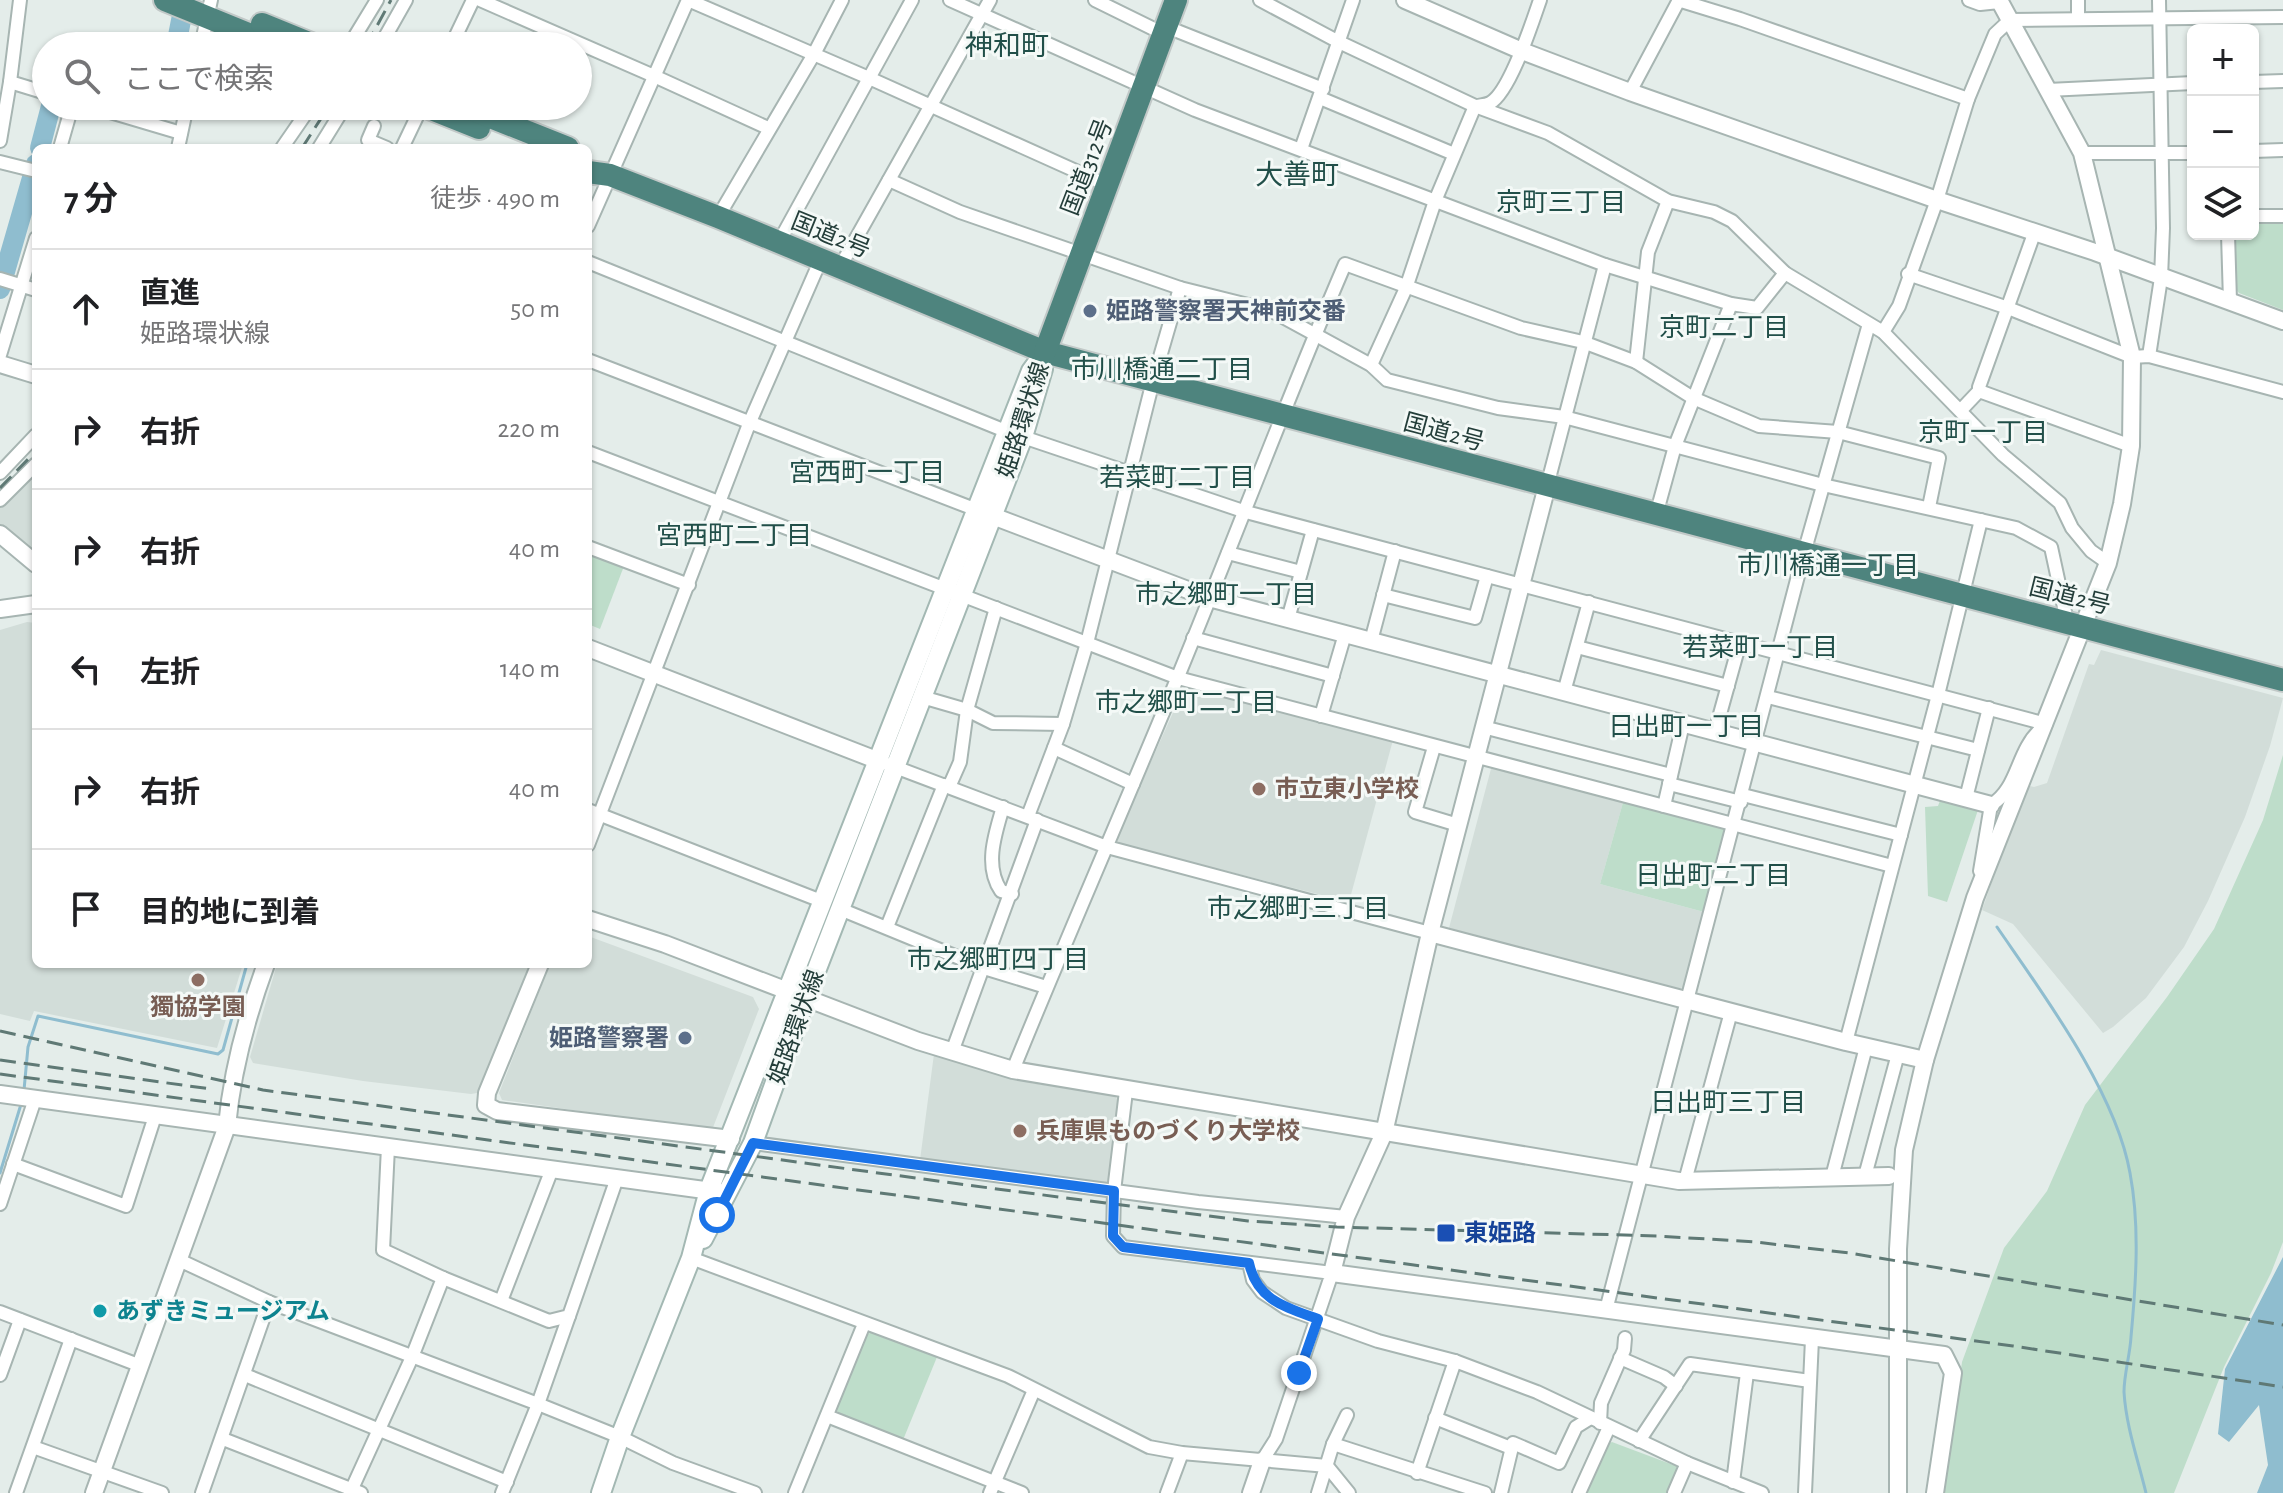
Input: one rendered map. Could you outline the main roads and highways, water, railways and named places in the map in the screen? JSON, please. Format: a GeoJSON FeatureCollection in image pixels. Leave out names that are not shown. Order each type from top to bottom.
{"type":"FeatureCollection","features":[{"type":"Feature","properties":{"kind":"highway"},"geometry":{"type":"LineString","coordinates":[[165,0],[209,5],[279,32]]}},
{"type":"Feature","properties":{"kind":"highway","name":"国道312号"},"geometry":{"type":"LineString","coordinates":[[1045,352],[1176,0]]}},
{"type":"Feature","properties":{"kind":"highway"},"geometry":{"type":"LineString","coordinates":[[209,5],[254,32]]}},
{"type":"Feature","properties":{"kind":"highway"},"geometry":{"type":"LineString","coordinates":[[458,120],[519,144]]}},
{"type":"Feature","properties":{"kind":"highway"},"geometry":{"type":"LineString","coordinates":[[498,120],[558,144]]}},
{"type":"Feature","properties":{"kind":"highway","name":"国道2号"},"geometry":{"type":"LineString","coordinates":[[599,173],[718,217],[1045,352],[2283,680]]}},
{"type":"Feature","properties":{"kind":"main road","name":"姫路環状線"},"geometry":{"type":"LineString","coordinates":[[601,1493],[620,1437],[719,1192],[731,1139],[797,993],[832,906],[1016,434],[1031,371],[1045,352]]}},
{"type":"Feature","properties":{"kind":"main road","name":"姫路環状線"},"geometry":{"type":"LineString","coordinates":[[886,764],[922,697],[954,592]]}},
{"type":"Feature","properties":{"kind":"main road","name":"姫路環状線"},"geometry":{"type":"LineString","coordinates":[[719,1192],[753,1143],[797,993]]}},
{"type":"Feature","properties":{"kind":"water"},"geometry":{"type":"Polygon","coordinates":[[[2283,1257],[2283,1493],[2257,1493],[2268,1465],[2259,1405],[2229,1442],[2218,1434],[2225,1369],[2283,1257]]]}},
{"type":"Feature","properties":{"kind":"waterway"},"geometry":{"type":"LineString","coordinates":[[179,32],[185,0]]}},
{"type":"Feature","properties":{"kind":"waterway"},"geometry":{"type":"LineString","coordinates":[[41,144],[47,120]]}},
{"type":"Feature","properties":{"kind":"waterway"},"geometry":{"type":"LineString","coordinates":[[0,289],[32,178]]}},
{"type":"Feature","properties":{"kind":"waterway"},"geometry":{"type":"LineString","coordinates":[[1997,927],[2076,1045],[2110,1110],[2122,1142],[2130,1173],[2136,1234],[2133,1317],[2124,1392],[2146,1493]]}},
{"type":"Feature","properties":{"kind":"waterway"},"geometry":{"type":"LineString","coordinates":[[24,1090],[28,1047],[38,1016],[218,1054],[223,1050],[246,968]]}},
{"type":"Feature","properties":{"kind":"waterway"},"geometry":{"type":"LineString","coordinates":[[0,1173],[22,1101]]}},
{"type":"Feature","properties":{"kind":"railway"},"geometry":{"type":"LineString","coordinates":[[374,32],[391,0]]}},
{"type":"Feature","properties":{"kind":"railway"},"geometry":{"type":"LineString","coordinates":[[305,144],[320,120]]}},
{"type":"Feature","properties":{"kind":"railway"},"geometry":{"type":"LineString","coordinates":[[0,488],[32,455]]}},
{"type":"Feature","properties":{"kind":"railway"},"geometry":{"type":"LineString","coordinates":[[0,1031],[263,1090],[1012,1191],[1248,1221],[1755,1242],[1849,1253],[2283,1325]]}},
{"type":"Feature","properties":{"kind":"railway"},"geometry":{"type":"LineString","coordinates":[[0,1060],[211,1089]]}},
{"type":"Feature","properties":{"kind":"railway"},"geometry":{"type":"LineString","coordinates":[[0,1074],[2013,1346],[2283,1387]]}},
{"type":"Feature","properties":{"kind":"place","name":"姫路警察署天神前交番"},"geometry":{"type":"Point","coordinates":[1090,311]}},
{"type":"Feature","properties":{"kind":"place","name":"市立東小学校"},"geometry":{"type":"Point","coordinates":[1259,789]}},
{"type":"Feature","properties":{"kind":"place","name":"獨協学園"},"geometry":{"type":"Point","coordinates":[198,980]}},
{"type":"Feature","properties":{"kind":"place","name":"姫路警察署"},"geometry":{"type":"Point","coordinates":[685,1038]}},
{"type":"Feature","properties":{"kind":"place","name":"兵庫県ものづくり大学校"},"geometry":{"type":"Point","coordinates":[1020,1131]}},
{"type":"Feature","properties":{"kind":"place","name":"東姫路"},"geometry":{"type":"Point","coordinates":[1446,1233]}},
{"type":"Feature","properties":{"kind":"place","name":"あずきミュージアム"},"geometry":{"type":"Point","coordinates":[100,1311]}},
{"type":"Feature","properties":{"kind":"district","name":"神和町"},"geometry":{"type":"Point","coordinates":[1007,45]}},
{"type":"Feature","properties":{"kind":"district","name":"大善町"},"geometry":{"type":"Point","coordinates":[1297,174]}},
{"type":"Feature","properties":{"kind":"district","name":"京町三丁目"},"geometry":{"type":"Point","coordinates":[1561,202]}},
{"type":"Feature","properties":{"kind":"district","name":"京町二丁目"},"geometry":{"type":"Point","coordinates":[1724,327]}},
{"type":"Feature","properties":{"kind":"district","name":"市川橋通二丁目"},"geometry":{"type":"Point","coordinates":[1162,369]}},
{"type":"Feature","properties":{"kind":"district","name":"京町一丁目"},"geometry":{"type":"Point","coordinates":[1983,432]}},
{"type":"Feature","properties":{"kind":"district","name":"宮西町一丁目"},"geometry":{"type":"Point","coordinates":[867,472]}},
{"type":"Feature","properties":{"kind":"district","name":"若菜町二丁目"},"geometry":{"type":"Point","coordinates":[1177,477]}},
{"type":"Feature","properties":{"kind":"district","name":"宮西町二丁目"},"geometry":{"type":"Point","coordinates":[734,535]}},
{"type":"Feature","properties":{"kind":"district","name":"市川橋通一丁目"},"geometry":{"type":"Point","coordinates":[1828,565]}},
{"type":"Feature","properties":{"kind":"district","name":"市之郷町一丁目"},"geometry":{"type":"Point","coordinates":[1226,594]}},
{"type":"Feature","properties":{"kind":"district","name":"若菜町一丁目"},"geometry":{"type":"Point","coordinates":[1760,647]}},
{"type":"Feature","properties":{"kind":"district","name":"市之郷町二丁目"},"geometry":{"type":"Point","coordinates":[1186,702]}},
{"type":"Feature","properties":{"kind":"district","name":"日出町一丁目"},"geometry":{"type":"Point","coordinates":[1686,726]}},
{"type":"Feature","properties":{"kind":"district","name":"日出町二丁目"},"geometry":{"type":"Point","coordinates":[1713,875]}},
{"type":"Feature","properties":{"kind":"district","name":"市之郷町三丁目"},"geometry":{"type":"Point","coordinates":[1298,908]}},
{"type":"Feature","properties":{"kind":"district","name":"市之郷町四丁目"},"geometry":{"type":"Point","coordinates":[998,959]}},
{"type":"Feature","properties":{"kind":"district","name":"日出町三丁目"},"geometry":{"type":"Point","coordinates":[1728,1102]}}]}
